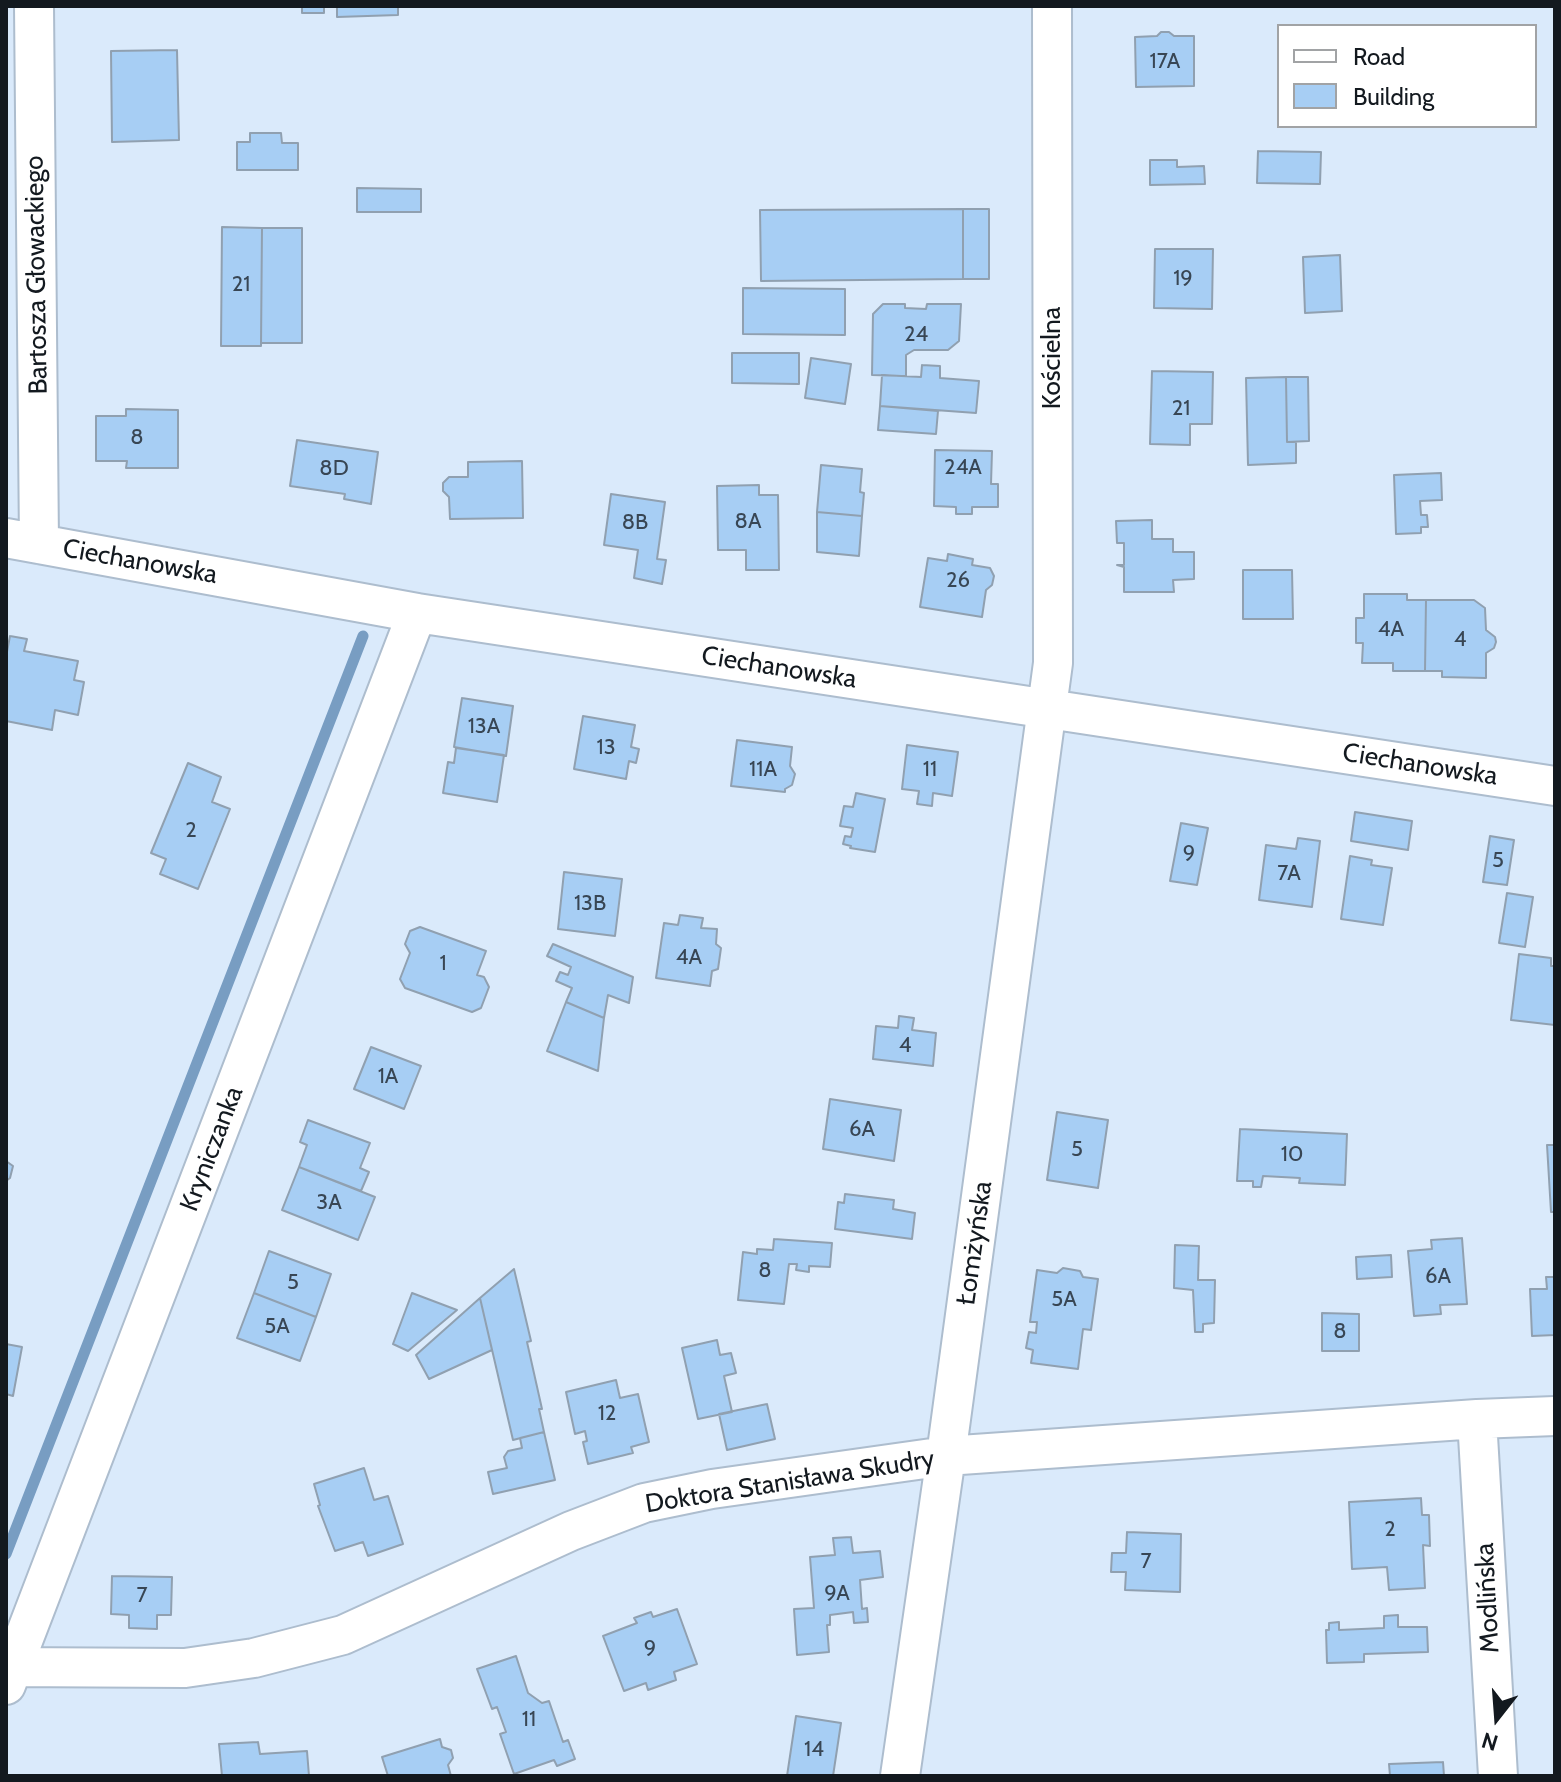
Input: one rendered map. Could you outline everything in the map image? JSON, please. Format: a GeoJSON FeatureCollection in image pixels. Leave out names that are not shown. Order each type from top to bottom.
{"type":"FeatureCollection","features":[{"type":"Feature","properties":{"kind":"street","name":"Bartosza Głowackiego"},"geometry":{"type":"LineString","coordinates":[[22,541],[34,6]]}},
{"type":"Feature","properties":{"kind":"street","name":"Kościelna"},"geometry":{"type":"LineString","coordinates":[[1047,709],[1053,656],[1052,6]]}},
{"type":"Feature","properties":{"kind":"street","name":"Ciechanowska"},"geometry":{"type":"LineString","coordinates":[[22,541],[417,613],[1555,786]]}},
{"type":"Feature","properties":{"kind":"street","name":"Kryniczanka"},"geometry":{"type":"LineString","coordinates":[[8,1674],[417,613]]}},
{"type":"Feature","properties":{"kind":"street","name":"Łomżyńska"},"geometry":{"type":"LineString","coordinates":[[900,1776],[1047,709]]}},
{"type":"Feature","properties":{"kind":"street","name":"Doktora Stanisława Skudry"},"geometry":{"type":"LineString","coordinates":[[8,1674],[185,1668],[254,1658],[343,1635],[571,1531],[644,1503],[712,1489],[946,1456],[1555,1416]]}},
{"type":"Feature","properties":{"kind":"street","name":"Modlińska"},"geometry":{"type":"LineString","coordinates":[[1477,1419],[1498,1776]]}},
{"type":"Feature","properties":{"kind":"building"},"geometry":{"type":"Polygon","coordinates":[[[302,6],[324,6],[324,13],[302,13],[302,6]]]}},
{"type":"Feature","properties":{"kind":"building"},"geometry":{"type":"Polygon","coordinates":[[[337,6],[398,6],[398,15],[337,17],[337,6]]]}},
{"type":"Feature","properties":{"kind":"building"},"geometry":{"type":"Polygon","coordinates":[[[1161,32],[1174,36],[1194,36],[1194,86],[1136,87],[1135,37],[1157,36],[1161,32]]]}},
{"type":"Feature","properties":{"kind":"building"},"geometry":{"type":"Polygon","coordinates":[[[177,50],[179,140],[112,142],[111,51],[177,50]]]}},
{"type":"Feature","properties":{"kind":"building"},"geometry":{"type":"Polygon","coordinates":[[[250,133],[281,133],[282,143],[298,143],[298,170],[237,170],[237,142],[250,142],[250,133]]]}},
{"type":"Feature","properties":{"kind":"building"},"geometry":{"type":"Polygon","coordinates":[[[1258,151],[1321,152],[1320,184],[1257,183],[1258,151]]]}},
{"type":"Feature","properties":{"kind":"building"},"geometry":{"type":"Polygon","coordinates":[[[1150,160],[1177,160],[1177,167],[1204,166],[1205,184],[1150,185],[1150,160]]]}},
{"type":"Feature","properties":{"kind":"building"},"geometry":{"type":"Polygon","coordinates":[[[357,188],[421,189],[421,212],[357,212],[357,188]]]}},
{"type":"Feature","properties":{"kind":"building"},"geometry":{"type":"Polygon","coordinates":[[[963,209],[963,279],[761,281],[760,210],[963,209]]]}},
{"type":"Feature","properties":{"kind":"building"},"geometry":{"type":"Polygon","coordinates":[[[963,209],[989,209],[989,279],[963,279],[963,209]]]}},
{"type":"Feature","properties":{"kind":"building"},"geometry":{"type":"Polygon","coordinates":[[[222,227],[262,228],[261,346],[221,346],[222,227]]]}},
{"type":"Feature","properties":{"kind":"building"},"geometry":{"type":"Polygon","coordinates":[[[262,228],[302,228],[302,343],[261,343],[262,228]]]}},
{"type":"Feature","properties":{"kind":"building"},"geometry":{"type":"Polygon","coordinates":[[[1155,249],[1213,249],[1212,309],[1154,308],[1155,249]]]}},
{"type":"Feature","properties":{"kind":"building"},"geometry":{"type":"Polygon","coordinates":[[[1340,255],[1342,311],[1305,313],[1303,257],[1340,255]]]}},
{"type":"Feature","properties":{"kind":"building"},"geometry":{"type":"Polygon","coordinates":[[[743,288],[845,289],[845,335],[743,334],[743,288]]]}},
{"type":"Feature","properties":{"kind":"building"},"geometry":{"type":"Polygon","coordinates":[[[883,304],[905,304],[905,308],[926,309],[927,304],[961,304],[959,341],[948,350],[914,350],[906,355],[906,376],[872,375],[873,314],[883,304]]]}},
{"type":"Feature","properties":{"kind":"building"},"geometry":{"type":"Polygon","coordinates":[[[732,353],[799,353],[799,384],[732,383],[732,353]]]}},
{"type":"Feature","properties":{"kind":"building"},"geometry":{"type":"Polygon","coordinates":[[[811,358],[851,364],[845,404],[805,398],[811,358]]]}},
{"type":"Feature","properties":{"kind":"building"},"geometry":{"type":"Polygon","coordinates":[[[922,365],[940,366],[940,378],[979,381],[976,413],[880,406],[882,375],[921,377],[922,365]]]}},
{"type":"Feature","properties":{"kind":"building"},"geometry":{"type":"Polygon","coordinates":[[[1152,371],[1213,372],[1212,424],[1190,424],[1190,445],[1150,444],[1152,371]]]}},
{"type":"Feature","properties":{"kind":"building"},"geometry":{"type":"Polygon","coordinates":[[[1286,377],[1287,442],[1296,442],[1296,463],[1248,465],[1246,378],[1286,377]]]}},
{"type":"Feature","properties":{"kind":"building"},"geometry":{"type":"Polygon","coordinates":[[[1286,377],[1308,377],[1309,441],[1287,442],[1286,377]]]}},
{"type":"Feature","properties":{"kind":"building"},"geometry":{"type":"Polygon","coordinates":[[[880,406],[938,411],[936,434],[878,430],[880,406]]]}},
{"type":"Feature","properties":{"kind":"building"},"geometry":{"type":"Polygon","coordinates":[[[126,409],[178,410],[178,468],[126,468],[127,461],[96,461],[96,416],[126,416],[126,409]]]}},
{"type":"Feature","properties":{"kind":"building"},"geometry":{"type":"Polygon","coordinates":[[[297,440],[378,452],[371,504],[344,499],[345,494],[290,486],[297,440]]]}},
{"type":"Feature","properties":{"kind":"building"},"geometry":{"type":"Polygon","coordinates":[[[935,450],[992,451],[991,484],[998,484],[998,507],[972,507],[972,514],[956,514],[956,507],[934,506],[935,450]]]}},
{"type":"Feature","properties":{"kind":"building"},"geometry":{"type":"Polygon","coordinates":[[[522,461],[523,518],[450,519],[449,497],[443,491],[443,483],[449,477],[468,477],[468,462],[522,461]]]}},
{"type":"Feature","properties":{"kind":"building"},"geometry":{"type":"Polygon","coordinates":[[[821,465],[862,469],[862,516],[817,512],[821,465]]]}},
{"type":"Feature","properties":{"kind":"building"},"geometry":{"type":"Polygon","coordinates":[[[1441,473],[1442,500],[1420,501],[1421,515],[1427,515],[1428,527],[1421,527],[1421,533],[1396,534],[1394,475],[1441,473]]]}},
{"type":"Feature","properties":{"kind":"building"},"geometry":{"type":"Polygon","coordinates":[[[759,485],[759,495],[778,495],[779,570],[746,570],[746,550],[718,550],[717,486],[759,485]]]}},
{"type":"Feature","properties":{"kind":"building"},"geometry":{"type":"Polygon","coordinates":[[[611,494],[665,502],[657,559],[666,560],[662,584],[634,578],[638,550],[604,545],[611,494]]]}},
{"type":"Feature","properties":{"kind":"building"},"geometry":{"type":"Polygon","coordinates":[[[817,512],[862,516],[859,556],[817,552],[817,512]]]}},
{"type":"Feature","properties":{"kind":"building"},"geometry":{"type":"Polygon","coordinates":[[[1152,520],[1152,539],[1173,539],[1173,552],[1194,552],[1194,579],[1173,580],[1174,592],[1124,592],[1124,567],[1117,565],[1124,565],[1124,543],[1117,543],[1116,521],[1152,520]]]}},
{"type":"Feature","properties":{"kind":"building"},"geometry":{"type":"Polygon","coordinates":[[[948,554],[973,559],[972,565],[990,568],[994,576],[992,585],[986,590],[982,617],[920,607],[928,558],[947,561],[948,554]]]}},
{"type":"Feature","properties":{"kind":"building"},"geometry":{"type":"Polygon","coordinates":[[[1243,570],[1292,570],[1293,619],[1243,619],[1243,570]]]}},
{"type":"Feature","properties":{"kind":"building"},"geometry":{"type":"Polygon","coordinates":[[[1364,594],[1407,594],[1407,600],[1426,600],[1425,671],[1393,671],[1393,663],[1362,663],[1363,643],[1356,643],[1356,618],[1364,618],[1364,594]]]}},
{"type":"Feature","properties":{"kind":"building"},"geometry":{"type":"Polygon","coordinates":[[[1426,600],[1474,600],[1485,608],[1486,630],[1495,637],[1496,642],[1494,648],[1486,653],[1486,678],[1442,677],[1442,671],[1425,671],[1426,600]]]}},
{"type":"Feature","properties":{"kind":"building"},"geometry":{"type":"Polygon","coordinates":[[[10,636],[27,639],[24,651],[78,661],[74,680],[84,682],[78,715],[55,710],[52,730],[6,721],[6,657],[10,636]]]}},
{"type":"Feature","properties":{"kind":"building"},"geometry":{"type":"Polygon","coordinates":[[[462,698],[513,706],[506,756],[454,747],[462,698]]]}},
{"type":"Feature","properties":{"kind":"building"},"geometry":{"type":"Polygon","coordinates":[[[583,716],[635,725],[631,747],[639,749],[636,763],[629,761],[626,779],[574,769],[583,716]]]}},
{"type":"Feature","properties":{"kind":"building"},"geometry":{"type":"Polygon","coordinates":[[[737,740],[792,747],[790,766],[795,774],[792,785],[785,792],[731,786],[737,740]]]}},
{"type":"Feature","properties":{"kind":"building"},"geometry":{"type":"Polygon","coordinates":[[[907,745],[958,752],[952,796],[933,793],[932,806],[917,804],[919,791],[902,789],[907,745]]]}},
{"type":"Feature","properties":{"kind":"building"},"geometry":{"type":"Polygon","coordinates":[[[456,748],[504,755],[497,802],[443,793],[448,762],[454,763],[456,748]]]}},
{"type":"Feature","properties":{"kind":"building"},"geometry":{"type":"Polygon","coordinates":[[[188,763],[221,777],[212,802],[230,809],[198,889],[160,874],[166,859],[151,853],[188,763]]]}},
{"type":"Feature","properties":{"kind":"building"},"geometry":{"type":"Polygon","coordinates":[[[856,793],[885,799],[875,852],[843,844],[845,836],[851,837],[853,828],[840,826],[844,806],[853,807],[856,793]]]}},
{"type":"Feature","properties":{"kind":"building"},"geometry":{"type":"Polygon","coordinates":[[[1355,812],[1412,821],[1408,850],[1351,841],[1355,812]]]}},
{"type":"Feature","properties":{"kind":"building"},"geometry":{"type":"Polygon","coordinates":[[[1181,823],[1208,828],[1197,885],[1170,881],[1181,823]]]}},
{"type":"Feature","properties":{"kind":"building"},"geometry":{"type":"Polygon","coordinates":[[[1490,836],[1514,840],[1507,885],[1483,882],[1490,836]]]}},
{"type":"Feature","properties":{"kind":"building"},"geometry":{"type":"Polygon","coordinates":[[[1298,838],[1320,841],[1312,907],[1259,900],[1266,845],[1296,849],[1298,838]]]}},
{"type":"Feature","properties":{"kind":"building"},"geometry":{"type":"Polygon","coordinates":[[[1350,856],[1372,860],[1371,865],[1392,868],[1383,925],[1341,919],[1350,856]]]}},
{"type":"Feature","properties":{"kind":"building"},"geometry":{"type":"Polygon","coordinates":[[[564,872],[622,879],[615,936],[558,929],[564,872]]]}},
{"type":"Feature","properties":{"kind":"building"},"geometry":{"type":"Polygon","coordinates":[[[1507,893],[1533,897],[1525,947],[1499,943],[1507,893]]]}},
{"type":"Feature","properties":{"kind":"building"},"geometry":{"type":"Polygon","coordinates":[[[680,915],[703,918],[701,928],[717,929],[716,944],[721,948],[718,969],[712,971],[710,986],[656,978],[664,923],[678,925],[680,915]]]}},
{"type":"Feature","properties":{"kind":"building"},"geometry":{"type":"Polygon","coordinates":[[[420,927],[486,951],[477,975],[484,977],[489,987],[481,1008],[472,1012],[405,988],[400,979],[410,953],[405,944],[410,931],[420,927]]]}},
{"type":"Feature","properties":{"kind":"building"},"geometry":{"type":"Polygon","coordinates":[[[553,944],[633,977],[629,1003],[608,995],[604,1018],[566,1002],[572,988],[556,981],[560,972],[568,975],[571,967],[547,956],[553,944]]]}},
{"type":"Feature","properties":{"kind":"building"},"geometry":{"type":"Polygon","coordinates":[[[1519,954],[1551,958],[1551,966],[1555,966],[1555,1025],[1511,1020],[1519,954]]]}},
{"type":"Feature","properties":{"kind":"building"},"geometry":{"type":"Polygon","coordinates":[[[566,1002],[604,1018],[598,1071],[547,1051],[566,1002]]]}},
{"type":"Feature","properties":{"kind":"building"},"geometry":{"type":"Polygon","coordinates":[[[899,1016],[914,1018],[912,1030],[936,1033],[933,1066],[873,1059],[876,1026],[898,1028],[899,1016]]]}},
{"type":"Feature","properties":{"kind":"building"},"geometry":{"type":"Polygon","coordinates":[[[371,1047],[421,1066],[404,1109],[354,1089],[371,1047]]]}},
{"type":"Feature","properties":{"kind":"building"},"geometry":{"type":"Polygon","coordinates":[[[830,1099],[901,1110],[894,1161],[823,1149],[830,1099]]]}},
{"type":"Feature","properties":{"kind":"building"},"geometry":{"type":"Polygon","coordinates":[[[1057,1112],[1108,1120],[1098,1188],[1047,1180],[1057,1112]]]}},
{"type":"Feature","properties":{"kind":"building"},"geometry":{"type":"Polygon","coordinates":[[[308,1120],[370,1143],[360,1168],[369,1172],[361,1191],[299,1167],[307,1145],[300,1142],[308,1120]]]}},
{"type":"Feature","properties":{"kind":"building"},"geometry":{"type":"Polygon","coordinates":[[[1240,1129],[1347,1134],[1345,1185],[1299,1183],[1300,1178],[1263,1176],[1261,1187],[1253,1187],[1253,1181],[1237,1181],[1240,1129]]]}},
{"type":"Feature","properties":{"kind":"building"},"geometry":{"type":"Polygon","coordinates":[[[1547,1145],[1555,1145],[1555,1212],[1551,1212],[1547,1145]]]}},
{"type":"Feature","properties":{"kind":"building"},"geometry":{"type":"Polygon","coordinates":[[[6,1161],[13,1166],[6,1181],[6,1161]]]}},
{"type":"Feature","properties":{"kind":"building"},"geometry":{"type":"Polygon","coordinates":[[[299,1167],[375,1197],[358,1240],[282,1210],[299,1167]]]}},
{"type":"Feature","properties":{"kind":"building"},"geometry":{"type":"Polygon","coordinates":[[[845,1194],[894,1200],[893,1209],[915,1213],[912,1239],[835,1229],[838,1202],[844,1203],[845,1194]]]}},
{"type":"Feature","properties":{"kind":"building"},"geometry":{"type":"Polygon","coordinates":[[[1462,1238],[1467,1304],[1440,1305],[1441,1314],[1414,1316],[1408,1251],[1432,1249],[1431,1240],[1462,1238]]]}},
{"type":"Feature","properties":{"kind":"building"},"geometry":{"type":"Polygon","coordinates":[[[774,1239],[832,1243],[830,1267],[809,1266],[809,1272],[796,1270],[797,1264],[789,1264],[784,1304],[738,1300],[743,1252],[757,1254],[757,1249],[773,1250],[774,1239]]]}},
{"type":"Feature","properties":{"kind":"building"},"geometry":{"type":"Polygon","coordinates":[[[1175,1245],[1199,1246],[1198,1280],[1215,1280],[1214,1323],[1203,1324],[1203,1332],[1195,1332],[1193,1290],[1174,1288],[1175,1245]]]}},
{"type":"Feature","properties":{"kind":"building"},"geometry":{"type":"Polygon","coordinates":[[[269,1251],[331,1274],[316,1317],[254,1293],[269,1251]]]}},
{"type":"Feature","properties":{"kind":"building"},"geometry":{"type":"Polygon","coordinates":[[[1391,1255],[1392,1277],[1357,1279],[1356,1257],[1391,1255]]]}},
{"type":"Feature","properties":{"kind":"building"},"geometry":{"type":"Polygon","coordinates":[[[1063,1268],[1080,1271],[1083,1277],[1098,1279],[1091,1330],[1083,1329],[1078,1369],[1031,1363],[1033,1350],[1026,1348],[1029,1332],[1036,1333],[1037,1322],[1030,1322],[1037,1270],[1057,1273],[1063,1268]]]}},
{"type":"Feature","properties":{"kind":"building"},"geometry":{"type":"Polygon","coordinates":[[[514,1269],[531,1341],[527,1342],[544,1432],[513,1440],[480,1298],[514,1269]]]}},
{"type":"Feature","properties":{"kind":"building"},"geometry":{"type":"Polygon","coordinates":[[[1546,1277],[1555,1277],[1555,1335],[1532,1336],[1530,1289],[1547,1289],[1546,1277]]]}},
{"type":"Feature","properties":{"kind":"building"},"geometry":{"type":"Polygon","coordinates":[[[254,1293],[316,1317],[300,1361],[237,1338],[254,1293]]]}},
{"type":"Feature","properties":{"kind":"building"},"geometry":{"type":"Polygon","coordinates":[[[412,1293],[457,1310],[408,1351],[393,1344],[412,1293]]]}},
{"type":"Feature","properties":{"kind":"building"},"geometry":{"type":"Polygon","coordinates":[[[480,1298],[492,1350],[429,1379],[416,1355],[480,1298]]]}},
{"type":"Feature","properties":{"kind":"building"},"geometry":{"type":"Polygon","coordinates":[[[1322,1313],[1359,1314],[1359,1351],[1322,1351],[1322,1313]]]}},
{"type":"Feature","properties":{"kind":"building"},"geometry":{"type":"Polygon","coordinates":[[[717,1340],[720,1355],[731,1353],[736,1373],[724,1376],[732,1412],[698,1419],[682,1348],[717,1340]]]}},
{"type":"Feature","properties":{"kind":"building"},"geometry":{"type":"Polygon","coordinates":[[[6,1344],[22,1347],[13,1396],[6,1394],[6,1344]]]}},
{"type":"Feature","properties":{"kind":"building"},"geometry":{"type":"Polygon","coordinates":[[[616,1380],[620,1398],[638,1394],[649,1442],[631,1447],[633,1453],[588,1464],[583,1442],[587,1441],[585,1431],[575,1434],[566,1392],[616,1380]]]}},
{"type":"Feature","properties":{"kind":"building"},"geometry":{"type":"Polygon","coordinates":[[[767,1404],[775,1439],[727,1450],[719,1414],[767,1404]]]}},
{"type":"Feature","properties":{"kind":"building"},"geometry":{"type":"Polygon","coordinates":[[[544,1432],[555,1480],[493,1494],[488,1472],[507,1468],[504,1457],[508,1451],[522,1448],[520,1438],[544,1432]]]}},
{"type":"Feature","properties":{"kind":"building"},"geometry":{"type":"Polygon","coordinates":[[[364,1468],[374,1500],[388,1496],[403,1544],[368,1556],[363,1542],[335,1551],[318,1506],[314,1484],[364,1468]]]}},
{"type":"Feature","properties":{"kind":"building"},"geometry":{"type":"Polygon","coordinates":[[[1421,1498],[1422,1515],[1429,1515],[1430,1546],[1423,1545],[1425,1588],[1389,1590],[1387,1567],[1352,1569],[1349,1502],[1421,1498]]]}},
{"type":"Feature","properties":{"kind":"building"},"geometry":{"type":"Polygon","coordinates":[[[1127,1532],[1181,1534],[1180,1592],[1125,1590],[1126,1572],[1111,1572],[1112,1553],[1126,1553],[1127,1532]]]}},
{"type":"Feature","properties":{"kind":"building"},"geometry":{"type":"Polygon","coordinates":[[[851,1537],[853,1553],[880,1551],[883,1577],[860,1580],[862,1609],[867,1608],[868,1622],[854,1623],[853,1612],[830,1615],[830,1625],[827,1625],[829,1652],[797,1655],[794,1609],[814,1608],[810,1557],[835,1555],[833,1538],[851,1537]]]}},
{"type":"Feature","properties":{"kind":"building"},"geometry":{"type":"Polygon","coordinates":[[[112,1576],[172,1577],[171,1615],[157,1615],[157,1629],[129,1628],[129,1615],[111,1614],[112,1576]]]}},
{"type":"Feature","properties":{"kind":"building"},"geometry":{"type":"Polygon","coordinates":[[[677,1609],[697,1664],[674,1672],[676,1680],[648,1690],[646,1683],[624,1691],[603,1636],[637,1623],[634,1618],[651,1612],[653,1617],[677,1609]]]}},
{"type":"Feature","properties":{"kind":"building"},"geometry":{"type":"Polygon","coordinates":[[[1398,1615],[1398,1627],[1427,1627],[1428,1652],[1364,1654],[1364,1662],[1327,1663],[1326,1630],[1329,1630],[1329,1623],[1339,1622],[1339,1630],[1384,1628],[1384,1616],[1398,1615]]]}},
{"type":"Feature","properties":{"kind":"building"},"geometry":{"type":"Polygon","coordinates":[[[516,1656],[528,1693],[542,1703],[549,1701],[563,1742],[568,1740],[575,1759],[557,1766],[554,1760],[514,1774],[500,1734],[506,1732],[497,1707],[492,1709],[477,1669],[516,1656]]]}},
{"type":"Feature","properties":{"kind":"building"},"geometry":{"type":"Polygon","coordinates":[[[796,1716],[841,1723],[833,1776],[787,1776],[796,1716]]]}},
{"type":"Feature","properties":{"kind":"building"},"geometry":{"type":"Polygon","coordinates":[[[440,1739],[442,1747],[451,1750],[453,1758],[448,1765],[451,1776],[388,1776],[382,1757],[440,1739]]]}},
{"type":"Feature","properties":{"kind":"building"},"geometry":{"type":"Polygon","coordinates":[[[258,1742],[260,1754],[307,1751],[309,1776],[222,1776],[219,1744],[258,1742]]]}},
{"type":"Feature","properties":{"kind":"building"},"geometry":{"type":"Polygon","coordinates":[[[1443,1762],[1444,1776],[1390,1776],[1389,1764],[1443,1762]]]}},
{"type":"Feature","properties":{"kind":"waterway"},"geometry":{"type":"LineString","coordinates":[[6,1554],[363,636]]}}]}
